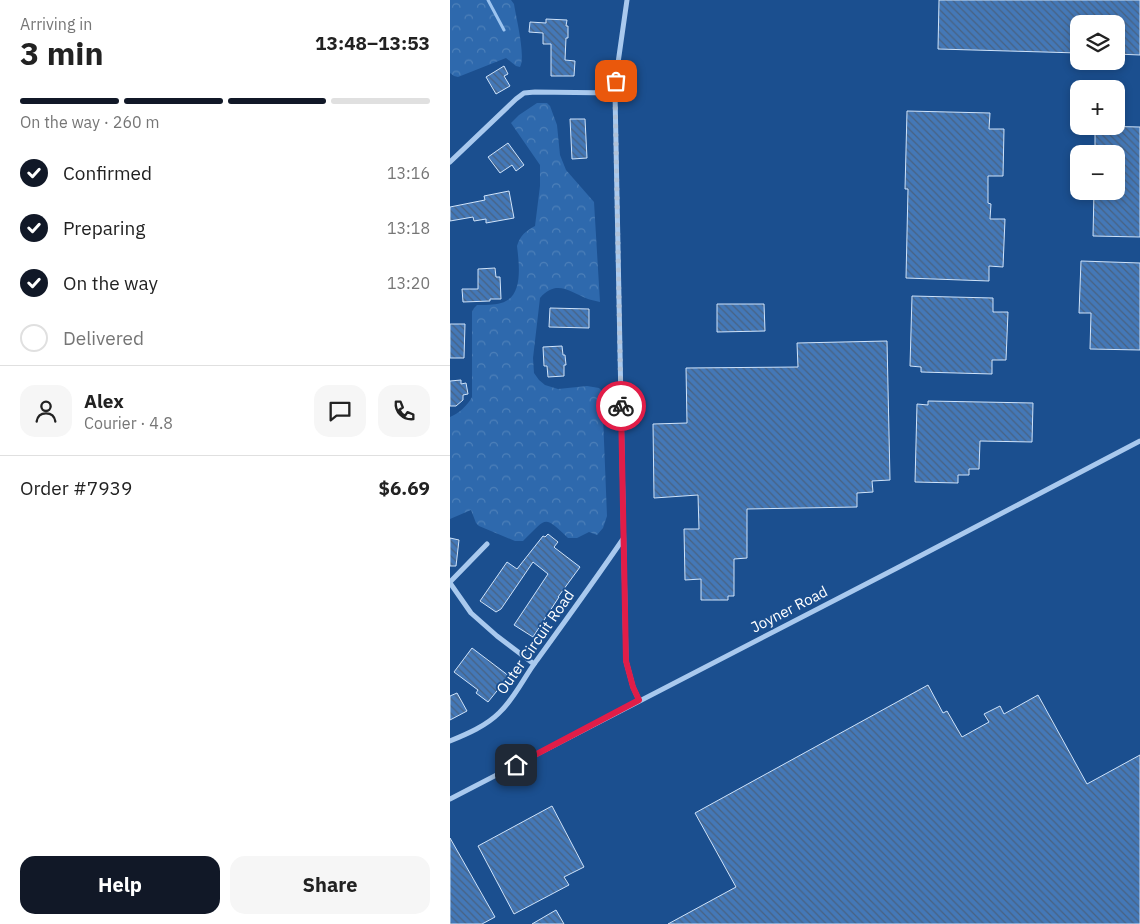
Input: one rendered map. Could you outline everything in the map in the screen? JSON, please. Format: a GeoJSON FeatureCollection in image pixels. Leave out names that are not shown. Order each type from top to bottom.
{"type":"FeatureCollection","features":[{"type":"Feature","properties":{"kind":"street"},"geometry":{"type":"LineString","coordinates":[[627,0],[615,93],[626,661],[633,687],[639,700]]}},
{"type":"Feature","properties":{"kind":"street"},"geometry":{"type":"LineString","coordinates":[[450,162],[524,93],[615,93]]}},
{"type":"Feature","properties":{"kind":"street","name":"Joyner Road"},"geometry":{"type":"LineString","coordinates":[[450,799],[1140,441]]}},
{"type":"Feature","properties":{"kind":"street","name":"Outer Circuit Road"},"geometry":{"type":"LineString","coordinates":[[450,741],[487,722],[499,713],[513,696],[623,539]]}},
{"type":"Feature","properties":{"kind":"street"},"geometry":{"type":"LineString","coordinates":[[487,544],[450,582],[471,613],[497,636],[534,664]]}},
{"type":"Feature","properties":{"kind":"green space"},"geometry":{"type":"Polygon","coordinates":[[[450,0],[511,0],[514,4],[520,37],[522,62],[520,67],[506,58],[458,77],[450,73],[450,0]]]}},
{"type":"Feature","properties":{"kind":"green space"},"geometry":{"type":"Polygon","coordinates":[[[537,103],[547,103],[550,106],[557,125],[560,155],[566,170],[594,202],[600,302],[558,288],[546,292],[540,298],[533,358],[534,373],[545,385],[558,389],[587,386],[599,388],[602,391],[607,516],[603,528],[597,535],[589,532],[577,538],[568,538],[554,525],[545,522],[523,541],[515,541],[479,526],[471,510],[450,519],[450,417],[462,409],[472,397],[472,312],[477,305],[501,303],[508,300],[513,294],[517,287],[519,270],[517,246],[524,234],[535,226],[540,186],[540,165],[511,123],[537,103]]]}},
{"type":"Feature","properties":{"kind":"building"},"geometry":{"type":"Polygon","coordinates":[[[939,0],[1140,0],[1140,55],[1125,54],[1125,15],[1070,15],[1070,53],[938,49],[939,0]]]}},
{"type":"Feature","properties":{"kind":"building"},"geometry":{"type":"Polygon","coordinates":[[[546,19],[567,20],[568,38],[566,38],[565,60],[575,61],[574,76],[551,76],[551,44],[543,44],[543,33],[529,32],[530,22],[546,23],[546,19]]]}},
{"type":"Feature","properties":{"kind":"building"},"geometry":{"type":"Polygon","coordinates":[[[504,66],[508,74],[504,76],[510,86],[496,94],[486,77],[504,66]]]}},
{"type":"Feature","properties":{"kind":"building"},"geometry":{"type":"Polygon","coordinates":[[[907,111],[990,113],[989,129],[1004,129],[1003,176],[988,176],[988,203],[991,204],[990,219],[1005,219],[1003,267],[989,266],[989,281],[906,278],[908,189],[905,189],[907,111]]]}},
{"type":"Feature","properties":{"kind":"building"},"geometry":{"type":"Polygon","coordinates":[[[570,119],[585,119],[587,158],[572,159],[570,119]]]}},
{"type":"Feature","properties":{"kind":"building"},"geometry":{"type":"Polygon","coordinates":[[[1125,127],[1140,127],[1140,237],[1093,236],[1094,200],[1125,200],[1125,145],[1095,145],[1095,135],[1125,135],[1125,127]]]}},
{"type":"Feature","properties":{"kind":"building"},"geometry":{"type":"Polygon","coordinates":[[[508,143],[524,165],[516,171],[512,165],[500,173],[488,157],[508,143]]]}},
{"type":"Feature","properties":{"kind":"building"},"geometry":{"type":"Polygon","coordinates":[[[509,191],[514,218],[486,223],[486,219],[474,221],[473,217],[450,221],[450,207],[485,200],[484,196],[509,191]]]}},
{"type":"Feature","properties":{"kind":"building"},"geometry":{"type":"Polygon","coordinates":[[[1081,261],[1140,263],[1140,350],[1090,349],[1091,313],[1079,313],[1081,261]]]}},
{"type":"Feature","properties":{"kind":"building"},"geometry":{"type":"Polygon","coordinates":[[[495,268],[496,277],[500,277],[501,299],[463,302],[462,289],[478,289],[478,269],[495,268]]]}},
{"type":"Feature","properties":{"kind":"building"},"geometry":{"type":"Polygon","coordinates":[[[912,296],[993,298],[993,312],[1008,312],[1006,360],[992,360],[992,374],[921,372],[921,367],[910,366],[912,296]]]}},
{"type":"Feature","properties":{"kind":"building"},"geometry":{"type":"Polygon","coordinates":[[[717,304],[764,304],[765,331],[717,332],[717,304]]]}},
{"type":"Feature","properties":{"kind":"building"},"geometry":{"type":"Polygon","coordinates":[[[550,308],[589,309],[589,328],[549,327],[550,308]]]}},
{"type":"Feature","properties":{"kind":"building"},"geometry":{"type":"Polygon","coordinates":[[[450,324],[465,324],[464,358],[450,358],[450,324]]]}},
{"type":"Feature","properties":{"kind":"building"},"geometry":{"type":"Polygon","coordinates":[[[887,341],[890,480],[872,481],[873,492],[857,493],[857,507],[747,509],[747,558],[734,559],[734,596],[728,596],[728,600],[701,600],[701,579],[685,580],[684,529],[699,529],[698,495],[654,498],[653,424],[687,423],[686,368],[798,367],[797,343],[887,341]]]}},
{"type":"Feature","properties":{"kind":"building"},"geometry":{"type":"Polygon","coordinates":[[[562,346],[566,365],[564,365],[564,376],[548,377],[547,366],[544,366],[543,347],[562,346]]]}},
{"type":"Feature","properties":{"kind":"building"},"geometry":{"type":"Polygon","coordinates":[[[461,380],[461,384],[466,383],[468,394],[463,395],[463,400],[456,406],[450,406],[450,381],[461,380]]]}},
{"type":"Feature","properties":{"kind":"building"},"geometry":{"type":"Polygon","coordinates":[[[928,401],[1033,403],[1032,442],[980,441],[979,469],[969,469],[969,475],[958,475],[958,483],[915,482],[917,404],[928,405],[928,401]]]}},
{"type":"Feature","properties":{"kind":"building"},"geometry":{"type":"Polygon","coordinates":[[[548,534],[558,542],[554,547],[580,567],[558,597],[533,637],[514,625],[548,574],[533,562],[501,609],[496,612],[480,601],[507,562],[517,569],[543,536],[545,537],[548,534]]]}},
{"type":"Feature","properties":{"kind":"building"},"geometry":{"type":"Polygon","coordinates":[[[450,538],[459,540],[456,566],[450,566],[450,538]]]}},
{"type":"Feature","properties":{"kind":"building"},"geometry":{"type":"Polygon","coordinates":[[[472,648],[509,676],[488,702],[476,693],[478,690],[454,672],[472,648]]]}},
{"type":"Feature","properties":{"kind":"building"},"geometry":{"type":"Polygon","coordinates":[[[928,685],[943,713],[947,711],[962,737],[989,722],[984,714],[1000,706],[1004,714],[1038,695],[1087,784],[1140,755],[1140,924],[668,924],[736,887],[695,813],[928,685]]]}},
{"type":"Feature","properties":{"kind":"building"},"geometry":{"type":"Polygon","coordinates":[[[457,693],[467,711],[450,720],[450,696],[457,693]]]}},
{"type":"Feature","properties":{"kind":"building"},"geometry":{"type":"Polygon","coordinates":[[[552,806],[584,867],[564,877],[569,885],[514,914],[478,846],[552,806]]]}},
{"type":"Feature","properties":{"kind":"building"},"geometry":{"type":"Polygon","coordinates":[[[450,838],[495,917],[482,924],[450,924],[450,838]]]}},
{"type":"Feature","properties":{"kind":"building"},"geometry":{"type":"Polygon","coordinates":[[[556,910],[564,924],[532,924],[556,910]]]}},
{"type":"Feature","properties":{"kind":"waterway"},"geometry":{"type":"LineString","coordinates":[[488,0],[504,30]]}},
{"type":"Feature","properties":{"kind":"way so far"},"geometry":{"type":"LineString","coordinates":[[616,81],[621,406]]}},
{"type":"Feature","properties":{"kind":"route"},"geometry":{"type":"LineString","coordinates":[[516,765],[639,700],[633,687],[626,661],[621,406]]}}]}
